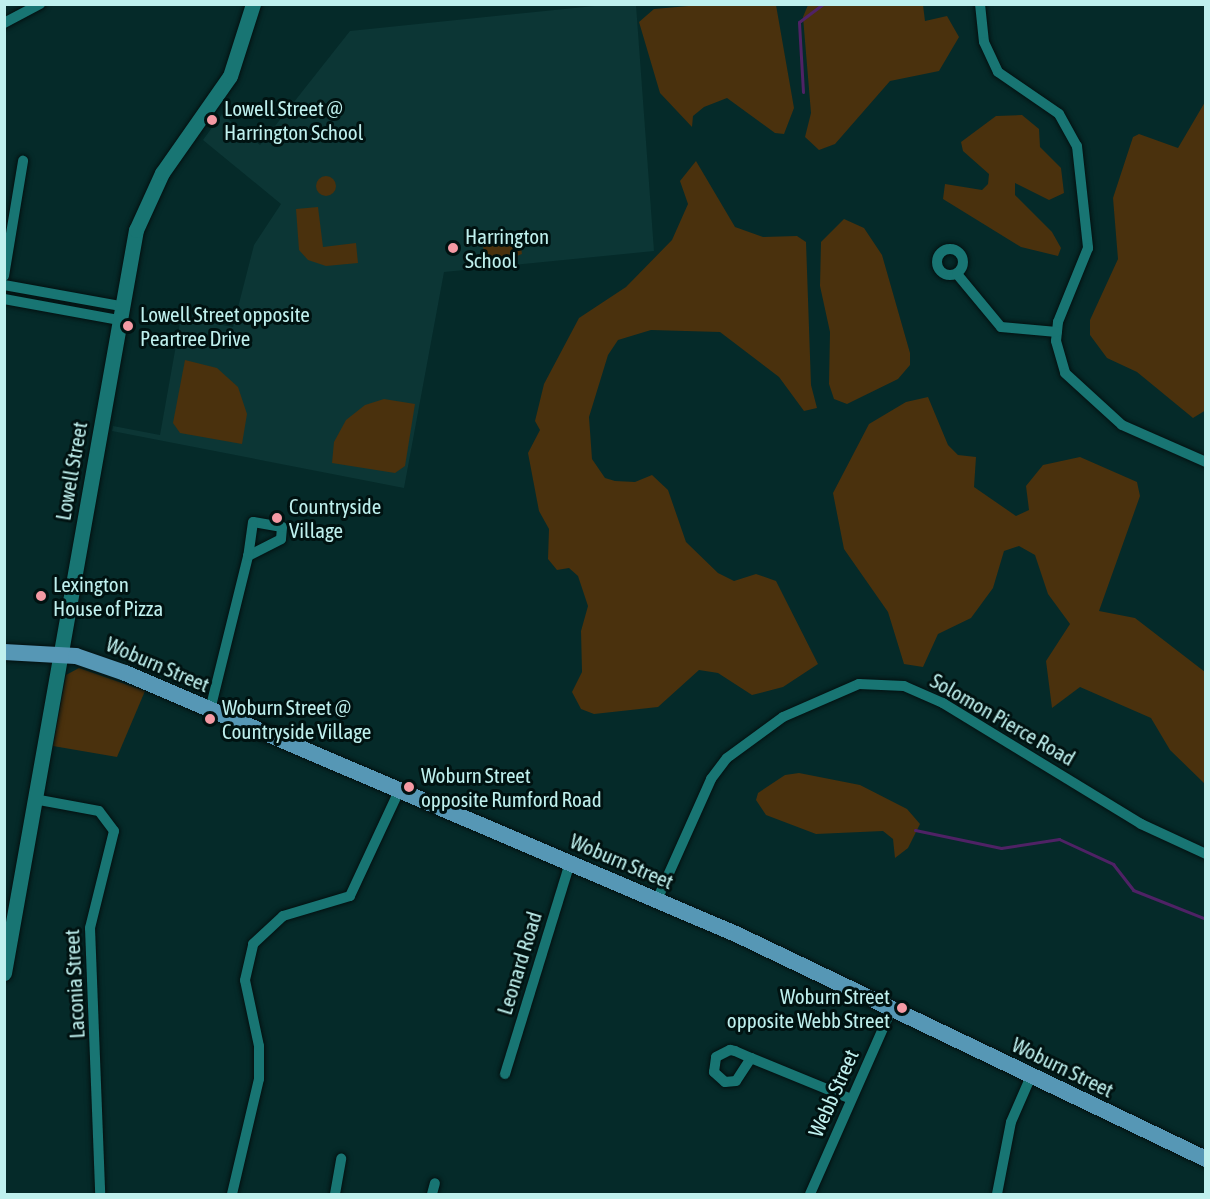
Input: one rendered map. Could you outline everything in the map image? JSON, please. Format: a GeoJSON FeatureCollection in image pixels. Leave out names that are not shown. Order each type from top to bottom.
{"type":"FeatureCollection","features":[{"type":"Feature","properties":{"kind":"main road","name":"Lowell Street"},"geometry":{"type":"LineString","coordinates":[[4,973],[119,313],[148,198],[221,92],[254,7]]}},
{"type":"Feature","properties":{"kind":"main road","name":"Woburn Street"},"geometry":{"type":"LineString","coordinates":[[4,652],[60,655],[92,660],[657,900],[892,1008],[1206,1159]]}},
{"type":"Feature","properties":{"kind":"street"},"geometry":{"type":"LineString","coordinates":[[4,23],[40,4]]}},
{"type":"Feature","properties":{"kind":"street"},"geometry":{"type":"LineString","coordinates":[[980,4],[984,42],[998,72],[1059,114],[1077,146],[1088,249],[1057,332],[1065,373],[1087,396],[1133,432],[1206,462]]}},
{"type":"Feature","properties":{"kind":"street"},"geometry":{"type":"LineString","coordinates":[[4,276],[9,222],[22,161]]}},
{"type":"Feature","properties":{"kind":"street"},"geometry":{"type":"LineString","coordinates":[[957,274],[1001,327],[1057,332]]}},
{"type":"Feature","properties":{"kind":"street"},"geometry":{"type":"LineString","coordinates":[[4,285],[119,313]]}},
{"type":"Feature","properties":{"kind":"street"},"geometry":{"type":"LineString","coordinates":[[4,299],[119,313]]}},
{"type":"Feature","properties":{"kind":"street"},"geometry":{"type":"LineString","coordinates":[[210,710],[248,556]]}},
{"type":"Feature","properties":{"kind":"street","name":"Solomon Pierce Road"},"geometry":{"type":"LineString","coordinates":[[657,900],[711,779],[727,758],[783,717],[859,684],[904,686],[943,703],[1141,824],[1206,854]]}},
{"type":"Feature","properties":{"kind":"street"},"geometry":{"type":"LineString","coordinates":[[232,1194],[259,1079],[259,1046],[245,980],[253,944],[283,916],[350,896],[399,791]]}},
{"type":"Feature","properties":{"kind":"street","name":"Laconia Street"},"geometry":{"type":"LineString","coordinates":[[34,800],[99,811],[114,831],[90,928],[100,1194]]}},
{"type":"Feature","properties":{"kind":"street","name":"Leonard Road"},"geometry":{"type":"LineString","coordinates":[[505,1074],[570,863]]}},
{"type":"Feature","properties":{"kind":"street","name":"Webb Street"},"geometry":{"type":"LineString","coordinates":[[810,1194],[892,1008]]}},
{"type":"Feature","properties":{"kind":"street"},"geometry":{"type":"LineString","coordinates":[[751,1058],[851,1099]]}},
{"type":"Feature","properties":{"kind":"street"},"geometry":{"type":"LineString","coordinates":[[997,1194],[1011,1122],[1031,1076]]}},
{"type":"Feature","properties":{"kind":"street"},"geometry":{"type":"LineString","coordinates":[[335,1194],[341,1159]]}},
{"type":"Feature","properties":{"kind":"shaded area","name":"Harrington School"},"geometry":{"type":"Polygon","coordinates":[[[604,5],[636,5],[654,251],[444,272],[404,488],[112,431],[113,426],[160,435],[181,317],[233,327],[254,245],[281,204],[203,140],[222,114],[260,145],[350,31],[604,5]]]}},
{"type":"Feature","properties":{"kind":"shaded area"},"geometry":{"type":"Polygon","coordinates":[[[700,5],[776,5],[794,108],[784,134],[775,133],[727,98],[704,107],[693,116],[692,127],[660,93],[639,22],[654,9],[700,5]]]}},
{"type":"Feature","properties":{"kind":"shaded area"},"geometry":{"type":"Polygon","coordinates":[[[808,5],[923,5],[925,21],[947,16],[959,37],[939,71],[890,81],[835,144],[819,150],[805,137],[811,113],[803,17],[808,5]]]}},
{"type":"Feature","properties":{"kind":"shaded area"},"geometry":{"type":"Polygon","coordinates":[[[1205,102],[1206,410],[1193,418],[1137,372],[1107,358],[1090,335],[1090,320],[1118,259],[1113,198],[1133,137],[1139,134],[1178,148],[1205,102]]]}},
{"type":"Feature","properties":{"kind":"shaded area"},"geometry":{"type":"Polygon","coordinates":[[[1022,115],[1039,129],[1040,147],[1061,168],[1064,193],[1049,200],[1015,183],[1015,195],[1052,232],[1061,248],[1058,256],[1021,247],[943,199],[945,184],[982,190],[988,184],[989,174],[963,151],[961,142],[996,116],[1022,115]]]}},
{"type":"Feature","properties":{"kind":"shaded area"},"geometry":{"type":"Polygon","coordinates":[[[696,161],[735,227],[763,237],[797,236],[806,242],[811,385],[817,408],[804,411],[779,377],[720,332],[651,330],[618,340],[608,355],[589,417],[592,459],[605,478],[615,481],[635,482],[652,475],[668,490],[686,542],[718,573],[734,581],[756,574],[776,581],[818,664],[783,687],[752,695],[718,673],[699,670],[658,707],[594,714],[581,709],[572,692],[582,672],[581,631],[588,606],[578,576],[569,568],[557,570],[548,559],[549,529],[539,511],[528,453],[540,430],[535,421],[544,384],[579,318],[626,287],[672,240],[688,204],[680,181],[696,161]]]}},
{"type":"Feature","properties":{"kind":"shaded area"},"geometry":{"type":"Polygon","coordinates":[[[326,176],[333,179],[336,186],[333,193],[326,196],[319,193],[316,186],[319,179],[326,176]]]}},
{"type":"Feature","properties":{"kind":"shaded area"},"geometry":{"type":"Polygon","coordinates":[[[318,207],[323,247],[356,243],[358,263],[326,266],[308,260],[299,250],[296,209],[318,207]]]}},
{"type":"Feature","properties":{"kind":"shaded area"},"geometry":{"type":"Polygon","coordinates":[[[844,219],[864,228],[882,255],[910,353],[910,365],[898,379],[847,404],[834,399],[829,384],[830,332],[820,286],[821,242],[844,219]]]}},
{"type":"Feature","properties":{"kind":"shaded area"},"geometry":{"type":"Polygon","coordinates":[[[520,240],[522,254],[486,268],[483,246],[520,240]]]}},
{"type":"Feature","properties":{"kind":"shaded area"},"geometry":{"type":"Polygon","coordinates":[[[185,360],[217,368],[238,387],[247,414],[242,444],[180,433],[173,423],[185,360]]]}},
{"type":"Feature","properties":{"kind":"shaded area"},"geometry":{"type":"Polygon","coordinates":[[[928,397],[948,445],[958,455],[976,457],[974,487],[1016,516],[1029,510],[1026,486],[1043,465],[1080,457],[1137,482],[1140,496],[1099,611],[1135,618],[1205,672],[1205,784],[1170,750],[1151,718],[1080,687],[1052,708],[1046,661],[1070,624],[1048,594],[1035,555],[1019,546],[1004,551],[993,588],[971,618],[938,634],[923,667],[904,664],[888,612],[844,549],[833,493],[869,424],[906,402],[928,397]]]}},
{"type":"Feature","properties":{"kind":"shaded area"},"geometry":{"type":"Polygon","coordinates":[[[384,399],[415,404],[405,466],[395,473],[332,463],[334,442],[346,420],[365,405],[384,399]]]}},
{"type":"Feature","properties":{"kind":"shaded area"},"geometry":{"type":"Polygon","coordinates":[[[79,668],[145,691],[117,757],[53,746],[66,675],[79,668]]]}},
{"type":"Feature","properties":{"kind":"shaded area"},"geometry":{"type":"Polygon","coordinates":[[[799,773],[860,785],[907,809],[920,824],[908,848],[895,858],[893,839],[883,831],[816,834],[766,815],[756,800],[758,793],[785,775],[799,773]]]}},
{"type":"Feature","properties":{"kind":"waterway"},"geometry":{"type":"LineString","coordinates":[[803,92],[799,22],[823,4]]}},
{"type":"Feature","properties":{"kind":"waterway"},"geometry":{"type":"LineString","coordinates":[[915,830],[1001,848],[1059,839],[1113,864],[1133,890],[1206,919]]}},
{"type":"Feature","properties":{"kind":"place","name":"Lowell Street @ Harrington School"},"geometry":{"type":"Point","coordinates":[212,120]}},
{"type":"Feature","properties":{"kind":"place","name":"Harrington School"},"geometry":{"type":"Point","coordinates":[453,248]}},
{"type":"Feature","properties":{"kind":"place","name":"Lowell Street opposite Peartree Drive"},"geometry":{"type":"Point","coordinates":[128,326]}},
{"type":"Feature","properties":{"kind":"place","name":"Countryside Village"},"geometry":{"type":"Point","coordinates":[277,518]}},
{"type":"Feature","properties":{"kind":"place","name":"Lexington House of Pizza"},"geometry":{"type":"Point","coordinates":[41,596]}},
{"type":"Feature","properties":{"kind":"place","name":"Woburn Street @ Countryside Village"},"geometry":{"type":"Point","coordinates":[210,719]}},
{"type":"Feature","properties":{"kind":"place","name":"Woburn Street opposite Rumford Road"},"geometry":{"type":"Point","coordinates":[409,787]}},
{"type":"Feature","properties":{"kind":"place","name":"Woburn Street opposite Webb Street"},"geometry":{"type":"Point","coordinates":[902,1008]}}]}
